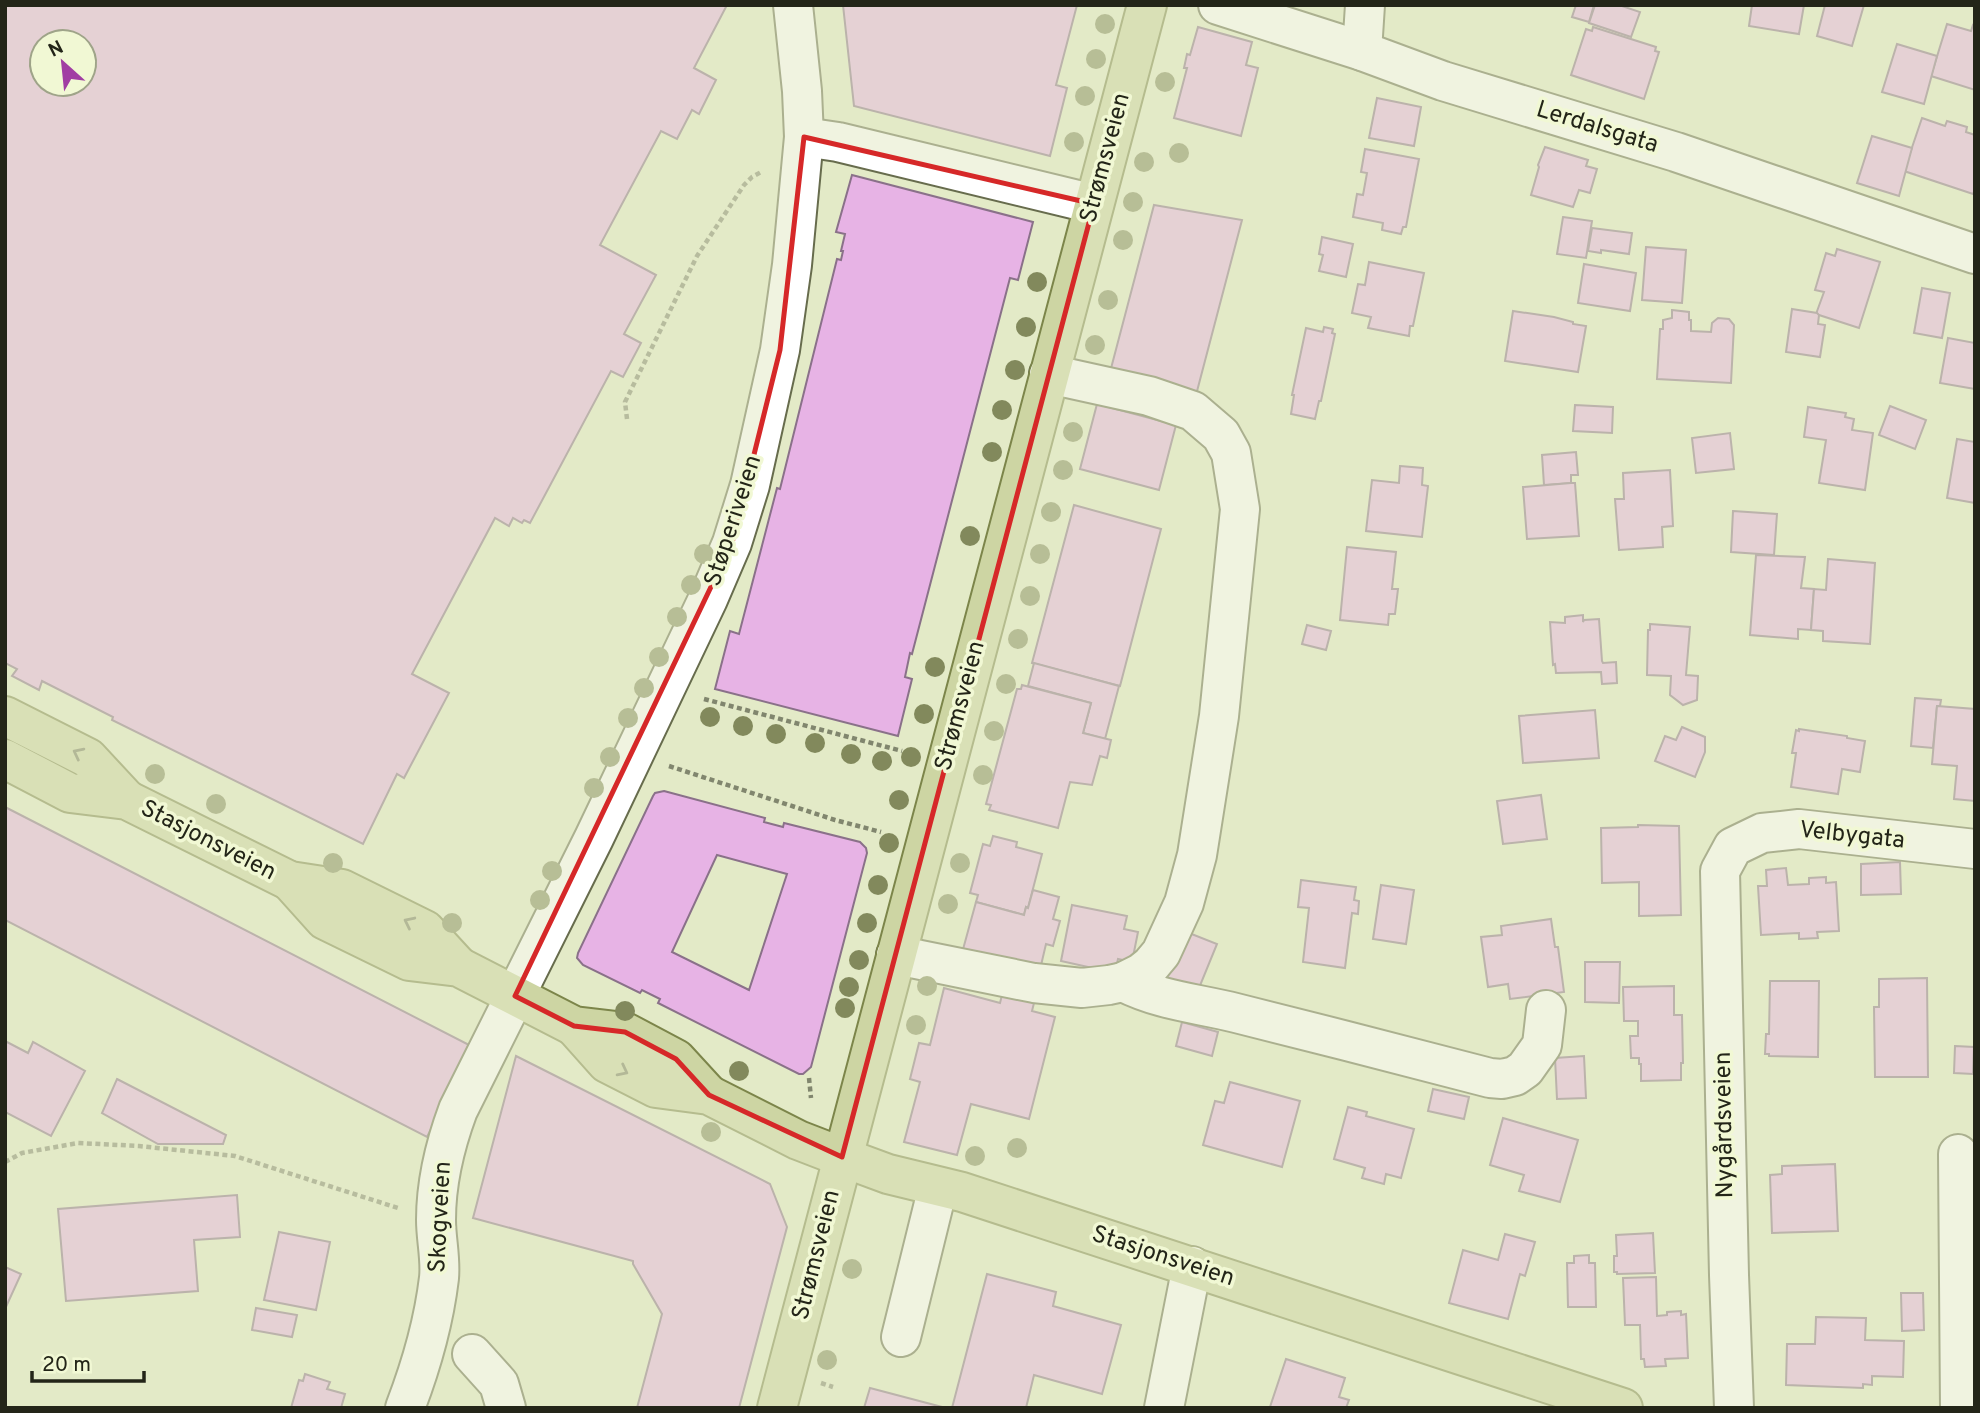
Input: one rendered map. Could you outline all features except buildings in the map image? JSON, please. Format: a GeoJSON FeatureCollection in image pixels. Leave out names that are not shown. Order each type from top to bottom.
{"type":"FeatureCollection","features":[{"type":"Feature","properties":{"kind":"main road","name":"Strømsveien"},"geometry":{"type":"LineString","coordinates":[[777,1408],[1147,5]]}},
{"type":"Feature","properties":{"kind":"main road","name":"Stasjonsveien"},"geometry":{"type":"LineString","coordinates":[[5,716],[88,758],[127,800]]}},
{"type":"Feature","properties":{"kind":"main road","name":"Stasjonsveien"},"geometry":{"type":"LineString","coordinates":[[5,759],[70,793],[127,800],[290,881],[342,888],[425,930],[459,967],[573,1026],[625,1032],[676,1059],[709,1095],[798,1140],[888,1174],[962,1192],[1623,1408]]}},
{"type":"Feature","properties":{"kind":"street","name":"Støperiveien"},"geometry":{"type":"LineString","coordinates":[[515,996],[708,599],[732,543],[750,485],[780,350],[792,265],[804,137],[793,5]]}},
{"type":"Feature","properties":{"kind":"street","name":"Lerdalsgata"},"geometry":{"type":"LineString","coordinates":[[1218,5],[1362,51],[1443,81],[1676,152],[1975,254]]}},
{"type":"Feature","properties":{"kind":"street"},"geometry":{"type":"LineString","coordinates":[[1362,51],[1365,5]]}},
{"type":"Feature","properties":{"kind":"street"},"geometry":{"type":"LineString","coordinates":[[804,137],[838,142],[1094,204]]}},
{"type":"Feature","properties":{"kind":"street"},"geometry":{"type":"LineString","coordinates":[[896,956],[1034,983],[1082,988],[1123,982],[1152,965],[1161,953],[1184,903],[1197,855],[1219,716],[1240,509],[1231,453],[1221,435],[1194,411],[1149,396],[1049,374]]}},
{"type":"Feature","properties":{"kind":"street","name":"Velbygata"},"geometry":{"type":"LineString","coordinates":[[1733,846],[1762,833],[1798,829],[1975,849]]}},
{"type":"Feature","properties":{"kind":"street","name":"Nygårdsveien"},"geometry":{"type":"LineString","coordinates":[[1733,846],[1720,871],[1719,904],[1734,1408]]}},
{"type":"Feature","properties":{"kind":"street"},"geometry":{"type":"LineString","coordinates":[[1123,982],[1144,993],[1502,1079],[1515,1076],[1525,1069],[1542,1045],[1546,1010]]}},
{"type":"Feature","properties":{"kind":"street","name":"Skogveien"},"geometry":{"type":"LineString","coordinates":[[405,1408],[425,1343],[439,1277],[436,1220],[441,1167],[447,1139],[458,1110],[515,996]]}},
{"type":"Feature","properties":{"kind":"street"},"geometry":{"type":"LineString","coordinates":[[1958,1154],[1960,1408]]}},
{"type":"Feature","properties":{"kind":"street"},"geometry":{"type":"LineString","coordinates":[[901,1337],[938,1187]]}},
{"type":"Feature","properties":{"kind":"street"},"geometry":{"type":"LineString","coordinates":[[1164,1408],[1192,1266]]}},
{"type":"Feature","properties":{"kind":"street"},"geometry":{"type":"LineString","coordinates":[[472,1354],[499,1384],[506,1408]]}},
{"type":"Feature","properties":{"kind":"path"},"geometry":{"type":"LineString","coordinates":[[627,419],[625,402],[697,257],[744,185],[761,171],[772,169]]}},
{"type":"Feature","properties":{"kind":"path"},"geometry":{"type":"LineString","coordinates":[[699,698],[902,751]]}},
{"type":"Feature","properties":{"kind":"path"},"geometry":{"type":"LineString","coordinates":[[668,766],[835,820],[881,832]]}},
{"type":"Feature","properties":{"kind":"path"},"geometry":{"type":"LineString","coordinates":[[809,1078],[811,1098]]}},
{"type":"Feature","properties":{"kind":"path"},"geometry":{"type":"LineString","coordinates":[[5,1163],[22,1153],[78,1143],[236,1156],[436,1220]]}},
{"type":"Feature","properties":{"kind":"highlighted area"},"geometry":{"type":"Polygon","coordinates":[[[804,137],[1094,204],[842,1157],[709,1095],[676,1059],[625,1032],[574,1026],[515,996],[732,543],[780,350],[804,137]]]}}]}
